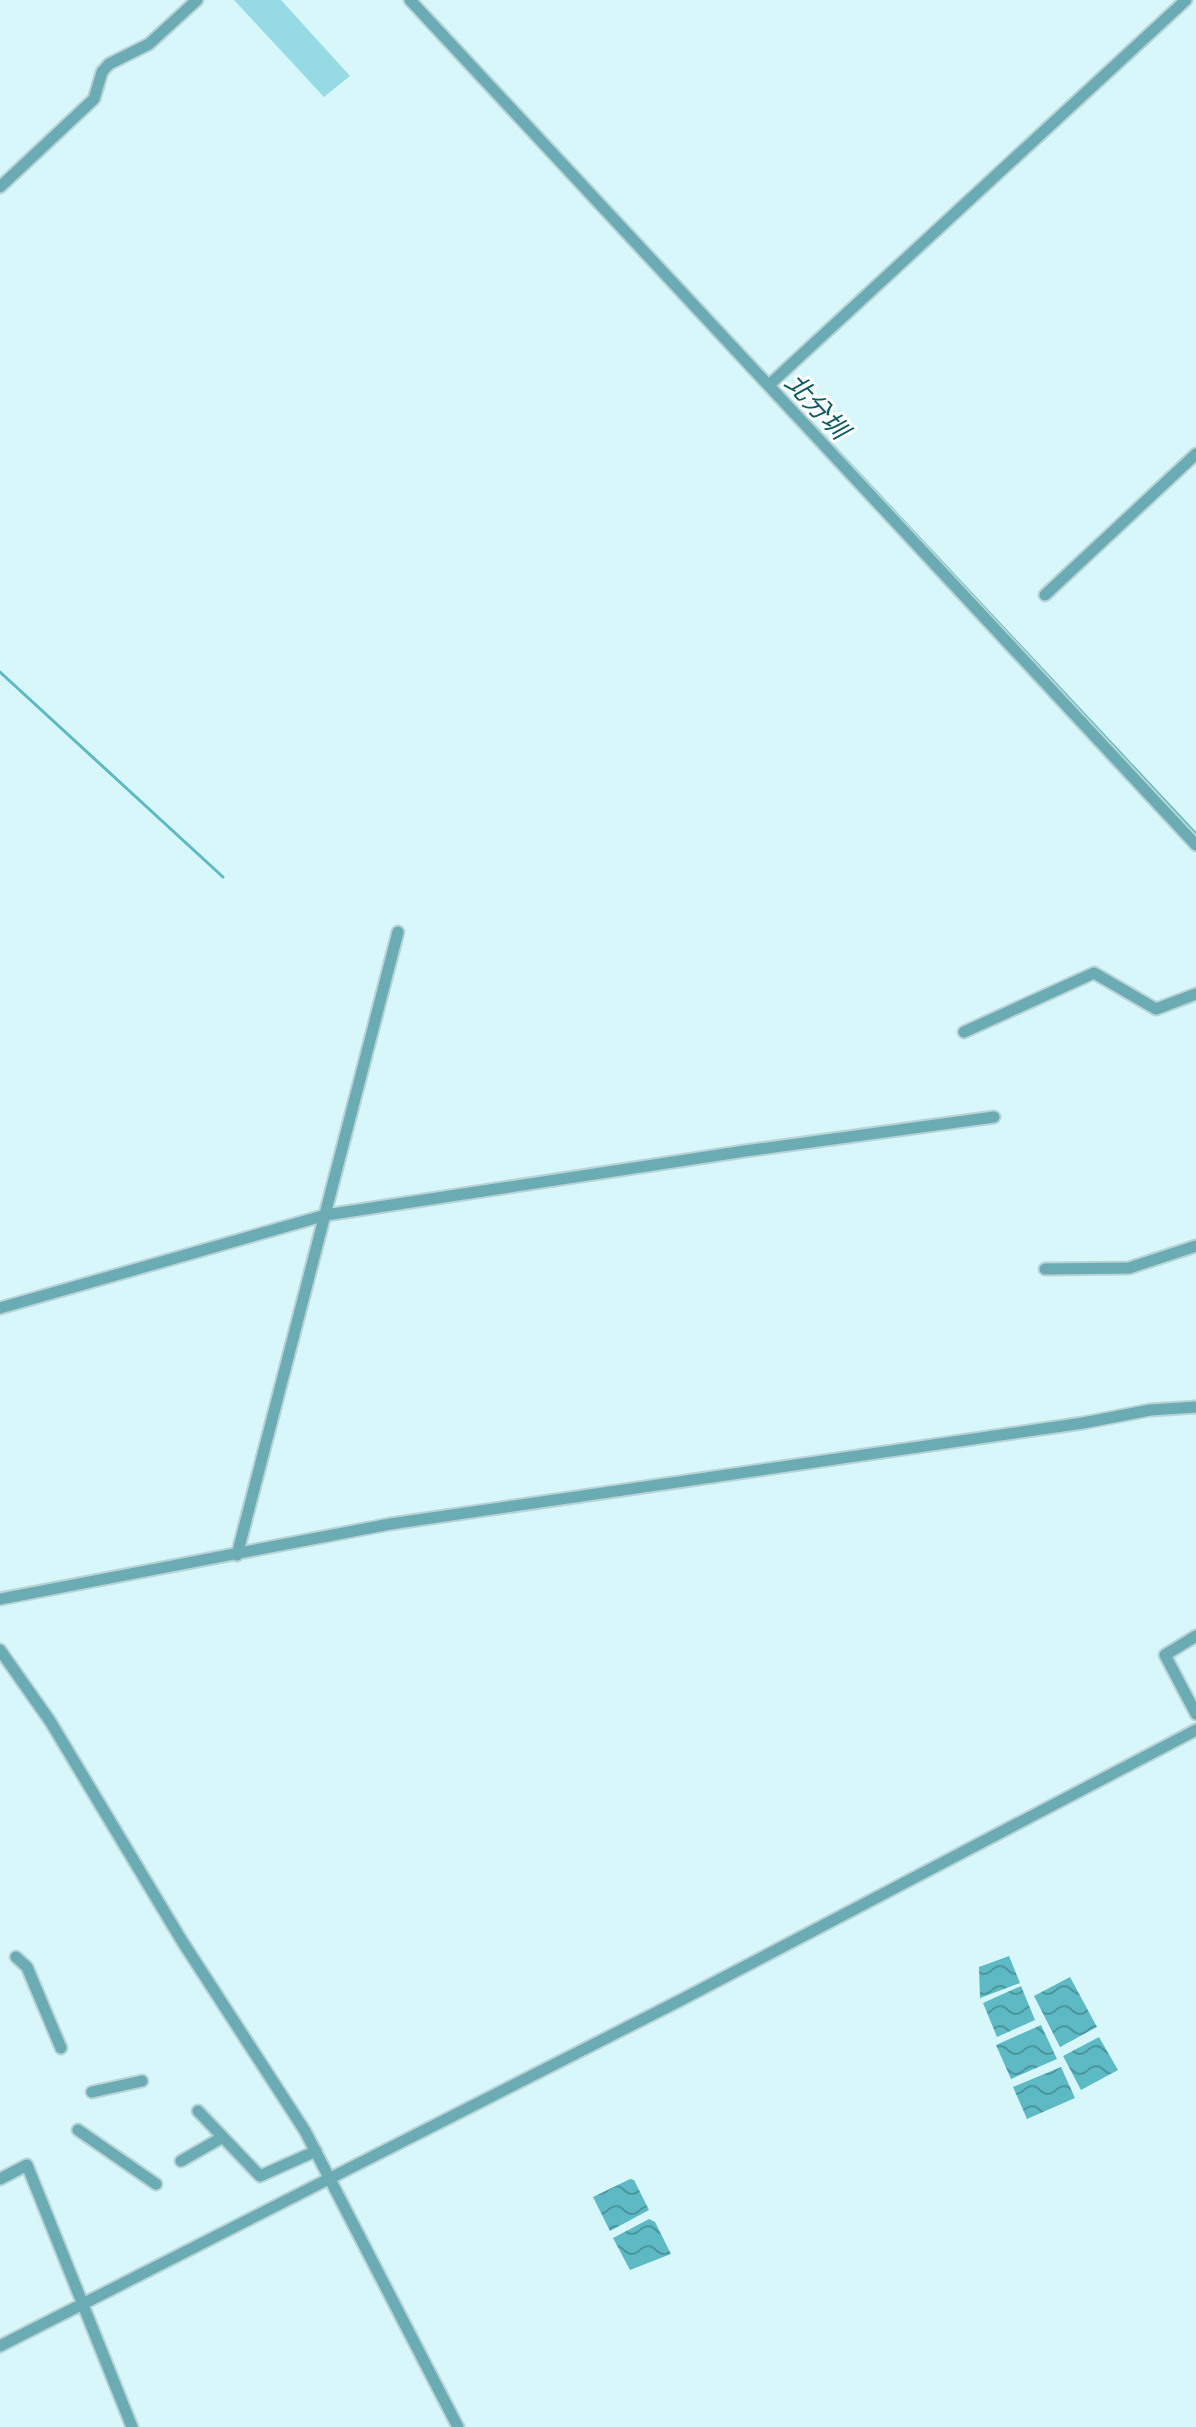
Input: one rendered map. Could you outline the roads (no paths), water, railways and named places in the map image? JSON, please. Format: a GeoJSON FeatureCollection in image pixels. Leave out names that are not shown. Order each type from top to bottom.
{"type":"FeatureCollection","features":[{"type":"Feature","properties":{"kind":"street"},"geometry":{"type":"LineString","coordinates":[[0,187],[94,99],[102,72],[109,64],[149,44],[197,0]]}},
{"type":"Feature","properties":{"kind":"street"},"geometry":{"type":"LineString","coordinates":[[410,0],[773,381],[1002,637],[1196,845]]}},
{"type":"Feature","properties":{"kind":"street"},"geometry":{"type":"LineString","coordinates":[[773,381],[1186,0]]}},
{"type":"Feature","properties":{"kind":"street"},"geometry":{"type":"LineString","coordinates":[[1045,595],[1196,454]]}},
{"type":"Feature","properties":{"kind":"street"},"geometry":{"type":"LineString","coordinates":[[1002,637],[1013,628]]}},
{"type":"Feature","properties":{"kind":"street"},"geometry":{"type":"LineString","coordinates":[[237,1555],[398,932]]}},
{"type":"Feature","properties":{"kind":"street"},"geometry":{"type":"LineString","coordinates":[[964,1032],[1094,973],[1156,1009],[1196,994]]}},
{"type":"Feature","properties":{"kind":"street"},"geometry":{"type":"LineString","coordinates":[[0,1308],[326,1215],[745,1151],[994,1117]]}},
{"type":"Feature","properties":{"kind":"street"},"geometry":{"type":"LineString","coordinates":[[1045,1269],[1129,1268],[1196,1246]]}},
{"type":"Feature","properties":{"kind":"street"},"geometry":{"type":"LineString","coordinates":[[0,1599],[390,1524],[1083,1423],[1150,1410],[1196,1407]]}},
{"type":"Feature","properties":{"kind":"street"},"geometry":{"type":"LineString","coordinates":[[1196,1636],[1165,1655],[1196,1714]]}},
{"type":"Feature","properties":{"kind":"street"},"geometry":{"type":"LineString","coordinates":[[0,1650],[50,1721],[182,1941],[316,2151],[458,2427]]}},
{"type":"Feature","properties":{"kind":"street"},"geometry":{"type":"LineString","coordinates":[[0,2346],[679,2001],[1196,1730]]}},
{"type":"Feature","properties":{"kind":"street"},"geometry":{"type":"LineString","coordinates":[[16,1957],[27,1967],[61,2048]]}},
{"type":"Feature","properties":{"kind":"street"},"geometry":{"type":"LineString","coordinates":[[92,2092],[142,2081]]}},
{"type":"Feature","properties":{"kind":"street"},"geometry":{"type":"LineString","coordinates":[[198,2111],[260,2176],[316,2151]]}},
{"type":"Feature","properties":{"kind":"street"},"geometry":{"type":"LineString","coordinates":[[78,2130],[156,2184]]}},
{"type":"Feature","properties":{"kind":"street"},"geometry":{"type":"LineString","coordinates":[[181,2161],[223,2137]]}},
{"type":"Feature","properties":{"kind":"street"},"geometry":{"type":"LineString","coordinates":[[0,2179],[27,2165],[132,2427]]}},
{"type":"Feature","properties":{"kind":"water"},"geometry":{"type":"Polygon","coordinates":[[[1009,1956],[1020,1983],[980,1998],[979,1967],[1009,1956]]]}},
{"type":"Feature","properties":{"kind":"water"},"geometry":{"type":"Polygon","coordinates":[[[1070,1977],[1097,2027],[1060,2047],[1034,1996],[1070,1977]]]}},
{"type":"Feature","properties":{"kind":"water"},"geometry":{"type":"Polygon","coordinates":[[[1021,1986],[1035,2020],[997,2037],[983,2003],[1021,1986]]]}},
{"type":"Feature","properties":{"kind":"water"},"geometry":{"type":"Polygon","coordinates":[[[1041,2025],[1057,2059],[1011,2079],[996,2045],[1041,2025]]]}},
{"type":"Feature","properties":{"kind":"water"},"geometry":{"type":"Polygon","coordinates":[[[1099,2037],[1118,2070],[1081,2090],[1063,2056],[1099,2037]]]}},
{"type":"Feature","properties":{"kind":"water"},"geometry":{"type":"Polygon","coordinates":[[[1061,2067],[1075,2098],[1027,2119],[1013,2087],[1061,2067]]]}},
{"type":"Feature","properties":{"kind":"water"},"geometry":{"type":"Polygon","coordinates":[[[630,2179],[634,2180],[649,2210],[610,2231],[593,2197],[630,2179]]]}},
{"type":"Feature","properties":{"kind":"water"},"geometry":{"type":"Polygon","coordinates":[[[649,2219],[655,2222],[671,2254],[630,2270],[613,2238],[649,2219]]]}},
{"type":"Feature","properties":{"kind":"waterway","name":"北分圳"},"geometry":{"type":"LineString","coordinates":[[806,417],[1196,834]]}},
{"type":"Feature","properties":{"kind":"waterway"},"geometry":{"type":"LineString","coordinates":[[0,672],[223,877]]}}]}
